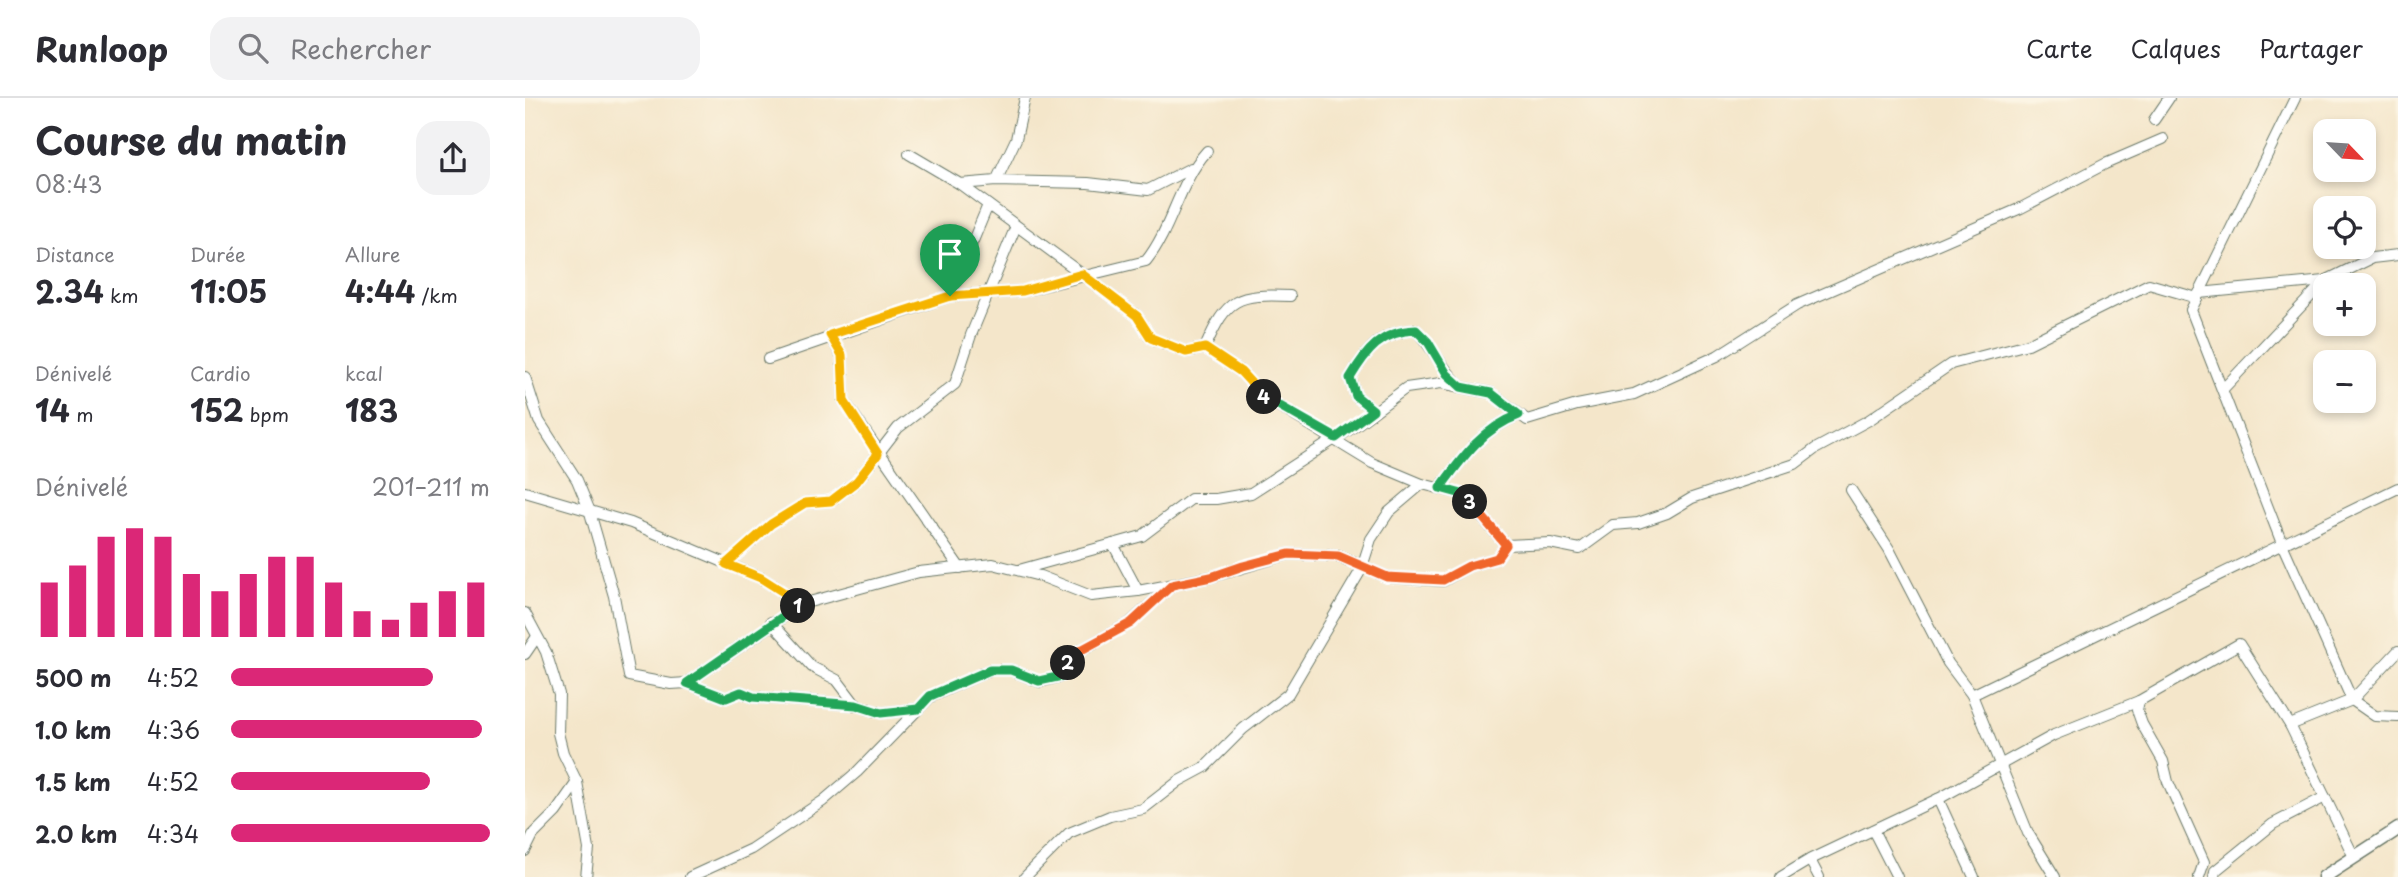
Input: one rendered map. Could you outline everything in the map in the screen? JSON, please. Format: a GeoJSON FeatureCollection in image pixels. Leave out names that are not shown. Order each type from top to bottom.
{"type":"FeatureCollection","features":[{"type":"Feature","properties":{"kind":"main road"},"geometry":{"type":"LineString","coordinates":[[2328,876],[2398,829]]}},
{"type":"Feature","properties":{"kind":"street"},"geometry":{"type":"LineString","coordinates":[[996,181],[1016,139],[1025,98]]}},
{"type":"Feature","properties":{"kind":"street"},"geometry":{"type":"LineString","coordinates":[[2154,120],[2169,98]]}},
{"type":"Feature","properties":{"kind":"street"},"geometry":{"type":"LineString","coordinates":[[2295,98],[2191,310],[2283,546],[2352,700],[2375,716],[2398,718]]}},
{"type":"Feature","properties":{"kind":"street"},"geometry":{"type":"LineString","coordinates":[[1018,571],[1142,536],[1191,499],[1216,499],[1251,493],[1336,438],[1406,388],[1441,383],[1491,393],[1527,420],[1577,405],[1634,394],[1717,355],[1797,305],[2021,208],[2105,164],[2163,139]]}},
{"type":"Feature","properties":{"kind":"street"},"geometry":{"type":"LineString","coordinates":[[960,184],[996,181],[1087,183],[1148,190],[1191,168],[1207,151]]}},
{"type":"Feature","properties":{"kind":"street"},"geometry":{"type":"LineString","coordinates":[[909,154],[960,184],[1082,274],[1137,316],[1151,338],[1186,352],[1205,348],[1241,372],[1264,397],[1336,438],[1372,463],[1422,484],[1462,494],[1506,545]]}},
{"type":"Feature","properties":{"kind":"street"},"geometry":{"type":"LineString","coordinates":[[768,359],[830,335],[950,296],[1023,291],[1082,274],[1122,269],[1146,261],[1157,247],[1191,168]]}},
{"type":"Feature","properties":{"kind":"street"},"geometry":{"type":"LineString","coordinates":[[950,296],[988,205]]}},
{"type":"Feature","properties":{"kind":"street"},"geometry":{"type":"LineString","coordinates":[[726,564],[771,524],[805,503],[831,501],[857,481],[898,428],[955,384],[1016,226]]}},
{"type":"Feature","properties":{"kind":"street"},"geometry":{"type":"LineString","coordinates":[[2341,273],[2371,258],[2398,255]]}},
{"type":"Feature","properties":{"kind":"street"},"geometry":{"type":"LineString","coordinates":[[1506,545],[1550,543],[1580,549],[1613,525],[1638,523],[1667,513],[1692,498],[1795,464],[1815,449],[1868,420],[1951,364],[2028,344],[2150,284],[2198,296],[2313,282]]}},
{"type":"Feature","properties":{"kind":"street"},"geometry":{"type":"LineString","coordinates":[[2223,388],[2313,294]]}},
{"type":"Feature","properties":{"kind":"street"},"geometry":{"type":"LineString","coordinates":[[1205,348],[1217,321],[1240,300],[1249,295],[1290,296]]}},
{"type":"Feature","properties":{"kind":"street"},"geometry":{"type":"LineString","coordinates":[[1373,410],[1356,396],[1350,378],[1368,348],[1401,330],[1416,330],[1428,342],[1447,374],[1461,387]]}},
{"type":"Feature","properties":{"kind":"street"},"geometry":{"type":"LineString","coordinates":[[830,335],[842,355],[844,401],[878,454],[960,568]]}},
{"type":"Feature","properties":{"kind":"street"},"geometry":{"type":"LineString","coordinates":[[525,377],[539,421],[577,480],[589,509],[614,596],[629,676],[671,684],[687,683],[726,698],[741,692],[753,697],[856,705],[881,713],[918,709]]}},
{"type":"Feature","properties":{"kind":"street"},"geometry":{"type":"LineString","coordinates":[[1440,488],[1470,448],[1500,422],[1519,415]]}},
{"type":"Feature","properties":{"kind":"street"},"geometry":{"type":"LineString","coordinates":[[1025,877],[1069,833],[1109,816],[1143,809],[1179,781],[1205,767],[1243,729],[1287,694],[1363,565],[1371,539],[1389,512],[1422,484]]}},
{"type":"Feature","properties":{"kind":"street"},"geometry":{"type":"LineString","coordinates":[[1972,695],[2398,488]]}},
{"type":"Feature","properties":{"kind":"street"},"geometry":{"type":"LineString","coordinates":[[1851,490],[1889,549],[1948,663],[1972,695],[2028,833],[2056,877]]}},
{"type":"Feature","properties":{"kind":"street"},"geometry":{"type":"LineString","coordinates":[[525,492],[631,523],[761,578],[802,604]]}},
{"type":"Feature","properties":{"kind":"street"},"geometry":{"type":"LineString","coordinates":[[1113,544],[1138,591]]}},
{"type":"Feature","properties":{"kind":"street"},"geometry":{"type":"LineString","coordinates":[[687,683],[771,622],[802,604],[919,572],[993,565],[1091,596],[1172,585],[1289,554],[1338,556],[1387,577],[1443,580],[1469,566],[1497,558],[1506,545]]}},
{"type":"Feature","properties":{"kind":"street"},"geometry":{"type":"LineString","coordinates":[[690,877],[751,849],[823,801],[857,772],[930,696],[990,670],[1011,670],[1039,681],[1062,676],[1072,655],[1131,623],[1172,585]]}},
{"type":"Feature","properties":{"kind":"street"},"geometry":{"type":"LineString","coordinates":[[525,613],[536,638],[546,652],[559,694],[558,733],[563,753],[577,782],[589,849],[586,877]]}},
{"type":"Feature","properties":{"kind":"street"},"geometry":{"type":"LineString","coordinates":[[771,622],[812,667],[837,680],[856,705]]}},
{"type":"Feature","properties":{"kind":"street"},"geometry":{"type":"LineString","coordinates":[[525,654],[536,638]]}},
{"type":"Feature","properties":{"kind":"street"},"geometry":{"type":"LineString","coordinates":[[1781,877],[1810,860],[1938,799],[2054,735],[2139,701],[2239,644],[2290,725],[2354,858]]}},
{"type":"Feature","properties":{"kind":"street"},"geometry":{"type":"LineString","coordinates":[[2290,725],[2352,700],[2398,651]]}},
{"type":"Feature","properties":{"kind":"street"},"geometry":{"type":"LineString","coordinates":[[2139,701],[2137,710],[2163,761],[2168,782],[2204,862],[2206,876],[2259,834],[2325,797]]}},
{"type":"Feature","properties":{"kind":"street"},"geometry":{"type":"LineString","coordinates":[[525,851],[533,835],[557,812],[577,782]]}},
{"type":"Feature","properties":{"kind":"street"},"geometry":{"type":"LineString","coordinates":[[1938,799],[1973,877]]}},
{"type":"Feature","properties":{"kind":"street"},"geometry":{"type":"LineString","coordinates":[[1873,830],[1897,877]]}},
{"type":"Feature","properties":{"kind":"street"},"geometry":{"type":"LineString","coordinates":[[1810,860],[1819,877]]}},
{"type":"Feature","properties":{"kind":"route"},"geometry":{"type":"LineString","coordinates":[[1082,274],[1137,316],[1151,338],[1186,352],[1205,348],[1241,372],[1264,397],[1336,438],[1373,410],[1356,396],[1350,378],[1368,348],[1401,330],[1416,330],[1428,342],[1447,374],[1461,387],[1491,393],[1519,415],[1500,422],[1470,448],[1440,488],[1462,494],[1506,545],[1497,558],[1469,566],[1443,580],[1387,577],[1338,556],[1289,554],[1211,577],[1172,585],[1131,623],[1072,655],[1062,676],[1039,681],[1011,670],[990,670],[930,696],[918,709],[881,713],[856,705],[771,696],[753,697],[741,692],[726,698],[687,683],[771,622],[802,604],[761,578],[726,564],[771,524],[805,503],[831,501],[857,481],[878,454],[844,401],[842,355],[830,335],[950,296],[1023,291],[1082,274]]}}]}
